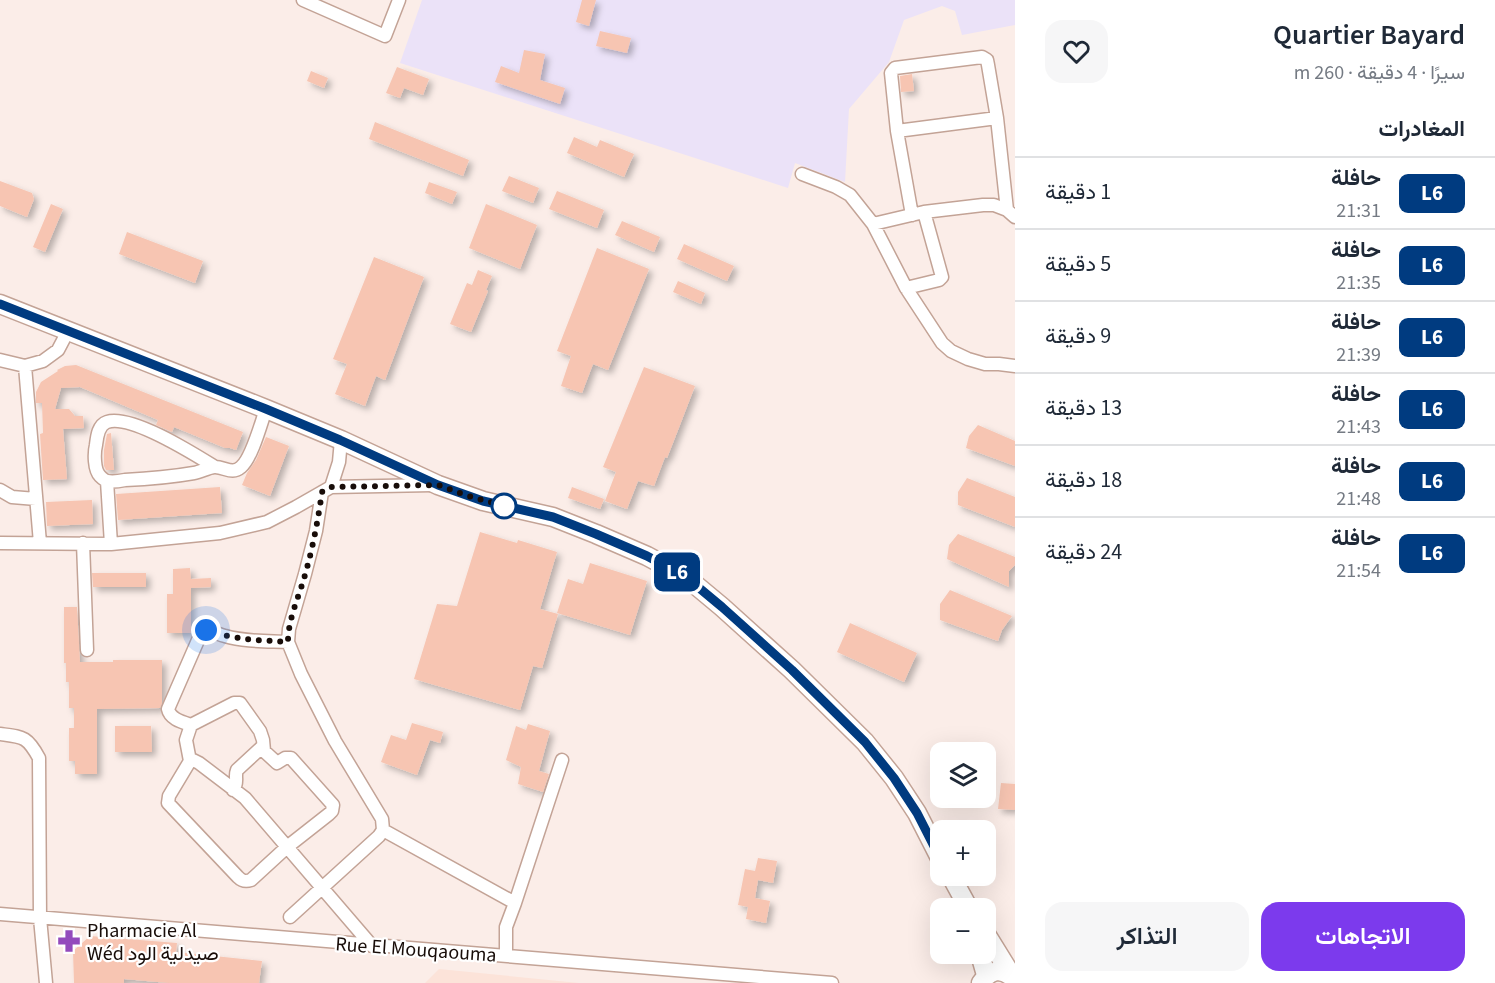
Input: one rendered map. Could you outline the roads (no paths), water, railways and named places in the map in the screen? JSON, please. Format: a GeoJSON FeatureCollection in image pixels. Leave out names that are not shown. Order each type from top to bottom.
{"type":"FeatureCollection","features":[{"type":"Feature","properties":{"kind":"main road"},"geometry":{"type":"LineString","coordinates":[[0,304],[266,409],[438,485],[483,501],[553,517],[596,534],[647,556],[686,577],[792,670],[865,742],[894,778],[917,813],[930,838]]}},
{"type":"Feature","properties":{"kind":"main road"},"geometry":{"type":"LineString","coordinates":[[996,950],[1014,979]]}},
{"type":"Feature","properties":{"kind":"main road"},"geometry":{"type":"LineString","coordinates":[[981,964],[982,981]]}},
{"type":"Feature","properties":{"kind":"main road"},"geometry":{"type":"LineString","coordinates":[[982,981],[991,972],[1003,971],[1014,979]]}},
{"type":"Feature","properties":{"kind":"street"},"geometry":{"type":"LineString","coordinates":[[303,0],[385,36],[399,0]]}},
{"type":"Feature","properties":{"kind":"street"},"geometry":{"type":"LineString","coordinates":[[906,288],[939,280],[942,277],[918,214],[897,131],[891,77],[895,68],[985,58],[988,64],[1011,213]]}},
{"type":"Feature","properties":{"kind":"street"},"geometry":{"type":"LineString","coordinates":[[897,131],[997,118]]}},
{"type":"Feature","properties":{"kind":"street"},"geometry":{"type":"LineString","coordinates":[[802,174],[844,190],[850,195],[873,224],[906,288],[942,342],[951,351],[985,364],[1015,366]]}},
{"type":"Feature","properties":{"kind":"street"},"geometry":{"type":"LineString","coordinates":[[873,224],[918,214],[983,205],[994,205],[1011,213]]}},
{"type":"Feature","properties":{"kind":"street"},"geometry":{"type":"LineString","coordinates":[[0,360],[25,366],[43,361],[58,350],[68,331]]}},
{"type":"Feature","properties":{"kind":"street"},"geometry":{"type":"LineString","coordinates":[[25,366],[40,543]]}},
{"type":"Feature","properties":{"kind":"street"},"geometry":{"type":"LineString","coordinates":[[215,467],[196,473],[107,481],[97,472],[95,450],[98,432],[107,422],[132,424],[152,432],[215,467],[230,471],[239,469],[247,460],[266,409]]}},
{"type":"Feature","properties":{"kind":"street"},"geometry":{"type":"LineString","coordinates":[[290,917],[383,830],[382,819],[335,741],[301,674],[288,642],[288,629],[305,574],[326,489],[339,462],[340,440]]}},
{"type":"Feature","properties":{"kind":"street"},"geometry":{"type":"LineString","coordinates":[[107,481],[111,544]]}},
{"type":"Feature","properties":{"kind":"street"},"geometry":{"type":"LineString","coordinates":[[0,543],[111,544],[220,533],[267,522],[326,489],[438,485]]}},
{"type":"Feature","properties":{"kind":"street"},"geometry":{"type":"LineString","coordinates":[[0,490],[12,497],[36,499]]}},
{"type":"Feature","properties":{"kind":"street"},"geometry":{"type":"LineString","coordinates":[[83,543],[87,650]]}},
{"type":"Feature","properties":{"kind":"street"},"geometry":{"type":"LineString","coordinates":[[191,725],[175,718],[168,709],[202,631],[206,630],[226,637],[288,642]]}},
{"type":"Feature","properties":{"kind":"street"},"geometry":{"type":"LineString","coordinates":[[240,703],[260,731],[264,750],[277,763],[285,758],[291,758],[333,805],[329,814],[246,882],[242,881],[168,803],[169,796],[190,761],[186,740],[191,725],[228,706],[240,703]]}},
{"type":"Feature","properties":{"kind":"street"},"geometry":{"type":"LineString","coordinates":[[0,734],[22,737],[33,747],[39,758],[40,918],[46,983]]}},
{"type":"Feature","properties":{"kind":"street"},"geometry":{"type":"LineString","coordinates":[[233,790],[237,781],[237,770],[263,746]]}},
{"type":"Feature","properties":{"kind":"street"},"geometry":{"type":"LineString","coordinates":[[506,956],[506,927],[562,760]]}},
{"type":"Feature","properties":{"kind":"street"},"geometry":{"type":"LineString","coordinates":[[190,761],[199,763],[245,798],[372,946]]}},
{"type":"Feature","properties":{"kind":"street"},"geometry":{"type":"LineString","coordinates":[[383,830],[515,903]]}},
{"type":"Feature","properties":{"kind":"street","name":"Rue El Mouqaouma"},"geometry":{"type":"LineString","coordinates":[[0,914],[767,980],[832,983]]}},
{"type":"Feature","properties":{"kind":"place","name":"Pharmacie Al Wéd صيدلية الود"},"geometry":{"type":"Point","coordinates":[69,941]}}]}
